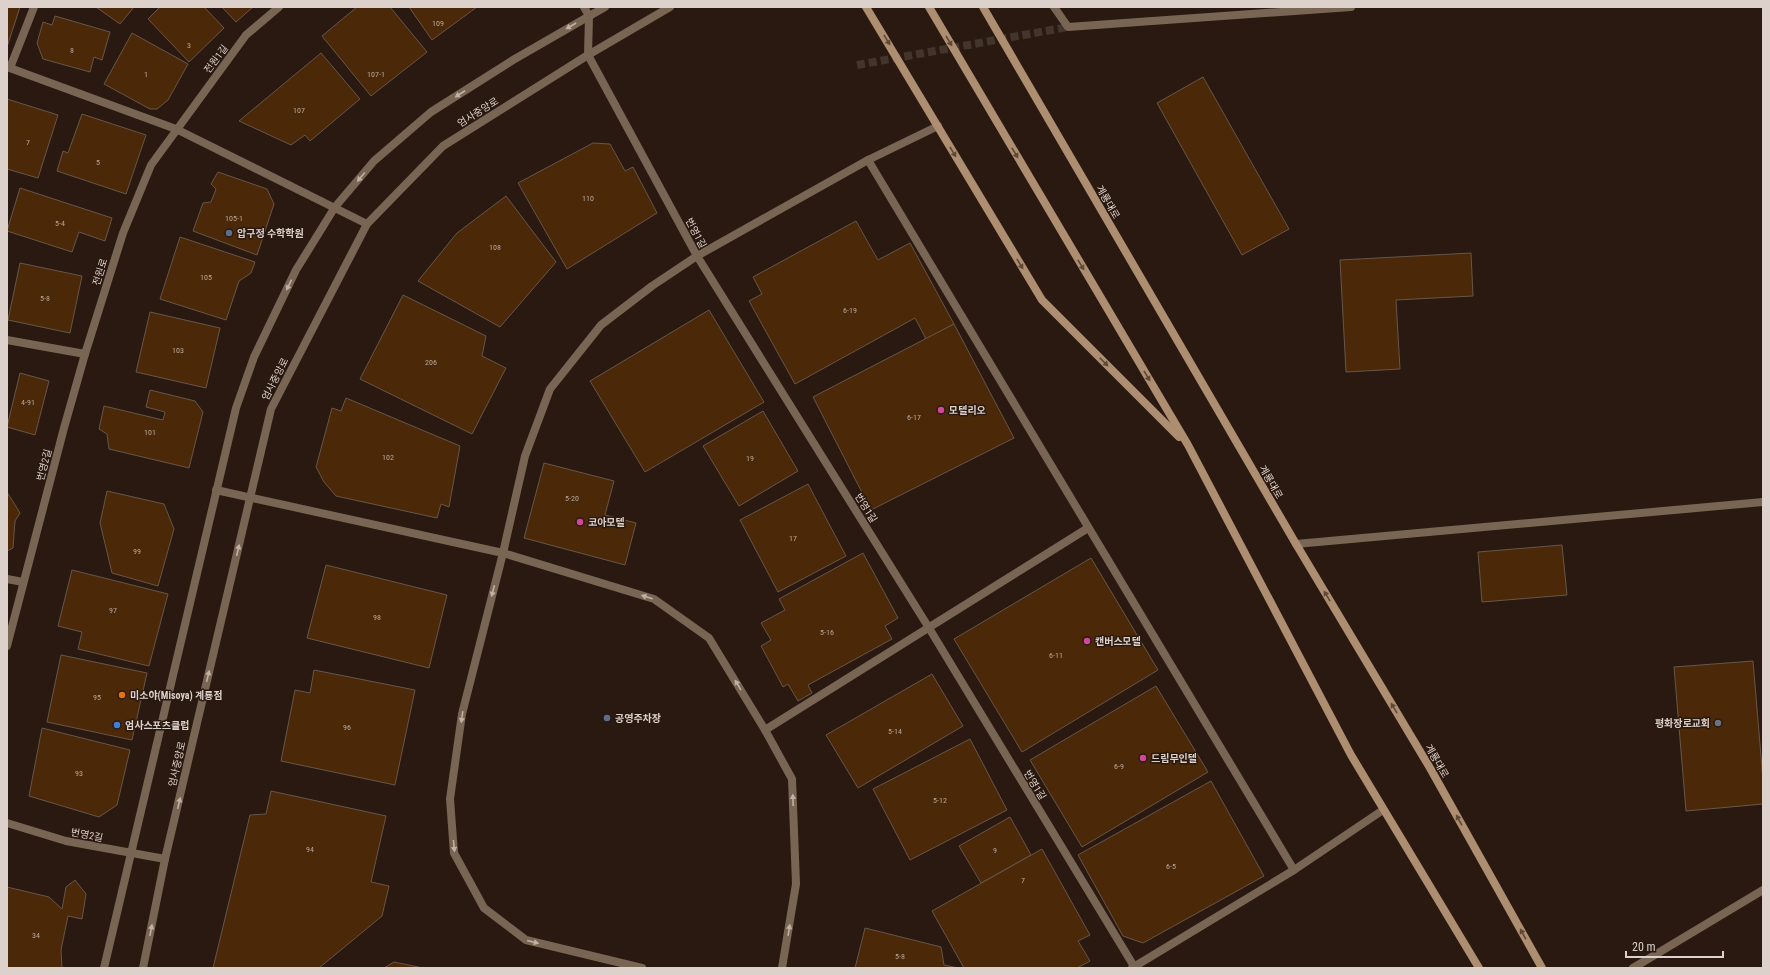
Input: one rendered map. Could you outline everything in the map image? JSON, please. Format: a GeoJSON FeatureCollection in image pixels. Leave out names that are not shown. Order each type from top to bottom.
{"type":"FeatureCollection","features":[{"type":"Feature","properties":{"kind":"street"},"geometry":{"type":"LineString","coordinates":[[34,7],[9,67],[176,129],[367,224]]}},
{"type":"Feature","properties":{"kind":"street","name":"전원1길"},"geometry":{"type":"LineString","coordinates":[[176,129],[246,36],[279,7]]}},
{"type":"Feature","properties":{"kind":"street"},"geometry":{"type":"LineString","coordinates":[[584,7],[589,16],[588,55]]}},
{"type":"Feature","properties":{"kind":"street"},"geometry":{"type":"LineString","coordinates":[[104,968],[236,408],[254,357],[296,270],[335,207],[374,161],[431,112],[513,60],[605,7]]}},
{"type":"Feature","properties":{"kind":"street","name":"엄사중앙로"},"geometry":{"type":"LineString","coordinates":[[143,968],[165,859],[271,409],[367,224],[443,146],[588,55],[670,7]]}},
{"type":"Feature","properties":{"kind":"street"},"geometry":{"type":"LineString","coordinates":[[866,7],[1042,300],[1188,445]]}},
{"type":"Feature","properties":{"kind":"street"},"geometry":{"type":"LineString","coordinates":[[929,7],[1188,445],[1351,755],[1479,968]]}},
{"type":"Feature","properties":{"kind":"street","name":"계룡대로"},"geometry":{"type":"LineString","coordinates":[[983,7],[1296,544],[1430,768],[1542,968]]}},
{"type":"Feature","properties":{"kind":"street"},"geometry":{"type":"LineString","coordinates":[[1054,7],[1068,27],[1351,7]]}},
{"type":"Feature","properties":{"kind":"street","name":"번영1길"},"geometry":{"type":"LineString","coordinates":[[588,55],[698,256],[929,628],[1133,968]]}},
{"type":"Feature","properties":{"kind":"street"},"geometry":{"type":"LineString","coordinates":[[642,968],[526,940],[484,908],[454,853],[450,799],[462,714],[503,553],[525,456],[550,389],[601,325],[652,286],[698,256],[868,160],[938,126]]}},
{"type":"Feature","properties":{"kind":"street","name":"전원로"},"geometry":{"type":"LineString","coordinates":[[85,354],[123,233],[151,165],[176,129]]}},
{"type":"Feature","properties":{"kind":"street"},"geometry":{"type":"LineString","coordinates":[[868,160],[1294,870]]}},
{"type":"Feature","properties":{"kind":"street"},"geometry":{"type":"LineString","coordinates":[[7,340],[85,354]]}},
{"type":"Feature","properties":{"kind":"street","name":"번영2길"},"geometry":{"type":"LineString","coordinates":[[7,646],[85,354]]}},
{"type":"Feature","properties":{"kind":"street"},"geometry":{"type":"LineString","coordinates":[[216,490],[503,553],[654,599],[710,638],[765,730],[792,779],[796,884],[782,968]]}},
{"type":"Feature","properties":{"kind":"street"},"geometry":{"type":"LineString","coordinates":[[1296,544],[1763,502]]}},
{"type":"Feature","properties":{"kind":"street"},"geometry":{"type":"LineString","coordinates":[[765,730],[1088,528]]}},
{"type":"Feature","properties":{"kind":"street"},"geometry":{"type":"LineString","coordinates":[[7,579],[23,582]]}},
{"type":"Feature","properties":{"kind":"street"},"geometry":{"type":"LineString","coordinates":[[1133,968],[1294,870],[1383,810]]}},
{"type":"Feature","properties":{"kind":"street","name":"번영2길"},"geometry":{"type":"LineString","coordinates":[[7,823],[66,841],[165,859]]}},
{"type":"Feature","properties":{"kind":"street"},"geometry":{"type":"LineString","coordinates":[[1633,968],[1763,890]]}},
{"type":"Feature","properties":{"kind":"building"},"geometry":{"type":"Polygon","coordinates":[[[7,7],[20,7],[7,47],[7,7]]]}},
{"type":"Feature","properties":{"kind":"building"},"geometry":{"type":"Polygon","coordinates":[[[96,7],[134,7],[120,24],[96,7]]]}},
{"type":"Feature","properties":{"kind":"building"},"geometry":{"type":"Polygon","coordinates":[[[160,7],[204,7],[224,28],[189,62],[148,19],[160,7]]]}},
{"type":"Feature","properties":{"kind":"building"},"geometry":{"type":"Polygon","coordinates":[[[222,7],[253,7],[236,22],[222,7]]]}},
{"type":"Feature","properties":{"kind":"building"},"geometry":{"type":"Polygon","coordinates":[[[357,7],[390,7],[427,52],[371,96],[322,36],[357,7]]]}},
{"type":"Feature","properties":{"kind":"building"},"geometry":{"type":"Polygon","coordinates":[[[409,7],[477,7],[432,40],[409,7]]]}},
{"type":"Feature","properties":{"kind":"building"},"geometry":{"type":"Polygon","coordinates":[[[55,16],[110,32],[102,60],[94,57],[90,72],[43,59],[37,43],[43,22],[52,25],[55,16]]]}},
{"type":"Feature","properties":{"kind":"building"},"geometry":{"type":"Polygon","coordinates":[[[132,33],[188,64],[168,100],[157,109],[150,109],[104,84],[132,33]]]}},
{"type":"Feature","properties":{"kind":"building"},"geometry":{"type":"Polygon","coordinates":[[[321,53],[360,99],[310,141],[305,135],[291,145],[239,121],[321,53]]]}},
{"type":"Feature","properties":{"kind":"building"},"geometry":{"type":"Polygon","coordinates":[[[1203,77],[1289,229],[1242,255],[1157,103],[1203,77]]]}},
{"type":"Feature","properties":{"kind":"building"},"geometry":{"type":"Polygon","coordinates":[[[7,99],[58,115],[38,178],[7,169],[7,99]]]}},
{"type":"Feature","properties":{"kind":"building"},"geometry":{"type":"Polygon","coordinates":[[[82,114],[146,135],[126,194],[57,171],[63,151],[68,153],[82,114]]]}},
{"type":"Feature","properties":{"kind":"building"},"geometry":{"type":"Polygon","coordinates":[[[593,143],[610,144],[625,171],[633,167],[657,213],[567,269],[518,183],[593,143]]]}},
{"type":"Feature","properties":{"kind":"building"},"geometry":{"type":"Polygon","coordinates":[[[218,172],[267,189],[274,204],[257,255],[193,231],[203,203],[211,202],[216,189],[211,184],[218,172]]]}},
{"type":"Feature","properties":{"kind":"building"},"geometry":{"type":"Polygon","coordinates":[[[20,188],[112,218],[105,241],[79,232],[72,252],[7,231],[20,188]]]}},
{"type":"Feature","properties":{"kind":"building"},"geometry":{"type":"Polygon","coordinates":[[[506,196],[556,262],[500,327],[418,281],[457,233],[506,196]]]}},
{"type":"Feature","properties":{"kind":"building"},"geometry":{"type":"Polygon","coordinates":[[[856,221],[878,260],[910,243],[954,324],[926,339],[915,318],[795,384],[749,301],[762,294],[753,277],[856,221]]]}},
{"type":"Feature","properties":{"kind":"building"},"geometry":{"type":"Polygon","coordinates":[[[180,237],[255,262],[251,273],[239,281],[226,320],[160,299],[180,237]]]}},
{"type":"Feature","properties":{"kind":"building"},"geometry":{"type":"Polygon","coordinates":[[[1471,253],[1473,296],[1396,300],[1400,369],[1346,372],[1340,260],[1471,253]]]}},
{"type":"Feature","properties":{"kind":"building"},"geometry":{"type":"Polygon","coordinates":[[[20,263],[82,276],[70,333],[8,320],[20,263]]]}},
{"type":"Feature","properties":{"kind":"building"},"geometry":{"type":"Polygon","coordinates":[[[403,295],[486,336],[482,356],[506,368],[472,434],[360,379],[403,295]]]}},
{"type":"Feature","properties":{"kind":"building"},"geometry":{"type":"Polygon","coordinates":[[[709,310],[764,402],[645,472],[590,381],[709,310]]]}},
{"type":"Feature","properties":{"kind":"building"},"geometry":{"type":"Polygon","coordinates":[[[150,312],[220,328],[206,388],[136,372],[150,312]]]}},
{"type":"Feature","properties":{"kind":"building"},"geometry":{"type":"Polygon","coordinates":[[[954,324],[1014,438],[871,510],[813,397],[954,324]]]}},
{"type":"Feature","properties":{"kind":"building"},"geometry":{"type":"Polygon","coordinates":[[[20,373],[49,381],[35,435],[7,427],[20,373]]]}},
{"type":"Feature","properties":{"kind":"building"},"geometry":{"type":"Polygon","coordinates":[[[150,390],[195,401],[203,412],[189,468],[109,449],[107,434],[99,429],[104,406],[163,420],[165,412],[146,407],[150,390]]]}},
{"type":"Feature","properties":{"kind":"building"},"geometry":{"type":"Polygon","coordinates":[[[346,398],[460,446],[449,507],[441,504],[437,518],[336,496],[324,482],[316,467],[332,408],[341,411],[346,398]]]}},
{"type":"Feature","properties":{"kind":"building"},"geometry":{"type":"Polygon","coordinates":[[[763,411],[798,471],[739,506],[703,446],[763,411]]]}},
{"type":"Feature","properties":{"kind":"building"},"geometry":{"type":"Polygon","coordinates":[[[544,463],[614,481],[605,515],[636,523],[625,565],[524,538],[544,463]]]}},
{"type":"Feature","properties":{"kind":"building"},"geometry":{"type":"Polygon","coordinates":[[[808,484],[846,556],[778,592],[740,520],[808,484]]]}},
{"type":"Feature","properties":{"kind":"building"},"geometry":{"type":"Polygon","coordinates":[[[107,491],[164,504],[174,529],[158,586],[112,573],[100,523],[107,491]]]}},
{"type":"Feature","properties":{"kind":"building"},"geometry":{"type":"Polygon","coordinates":[[[7,492],[20,513],[15,521],[13,548],[7,551],[7,492]]]}},
{"type":"Feature","properties":{"kind":"building"},"geometry":{"type":"Polygon","coordinates":[[[1562,545],[1567,595],[1482,602],[1478,552],[1562,545]]]}},
{"type":"Feature","properties":{"kind":"building"},"geometry":{"type":"Polygon","coordinates":[[[863,553],[898,618],[885,626],[892,639],[808,685],[812,693],[798,701],[788,684],[783,687],[761,646],[771,640],[761,623],[785,610],[779,599],[863,553]]]}},
{"type":"Feature","properties":{"kind":"building"},"geometry":{"type":"Polygon","coordinates":[[[1091,558],[1158,670],[1022,752],[954,639],[1091,558]]]}},
{"type":"Feature","properties":{"kind":"building"},"geometry":{"type":"Polygon","coordinates":[[[326,565],[447,595],[429,668],[307,638],[326,565]]]}},
{"type":"Feature","properties":{"kind":"building"},"geometry":{"type":"Polygon","coordinates":[[[72,570],[168,594],[149,666],[78,649],[82,632],[58,626],[72,570]]]}},
{"type":"Feature","properties":{"kind":"building"},"geometry":{"type":"Polygon","coordinates":[[[61,655],[147,673],[132,740],[47,722],[61,655]]]}},
{"type":"Feature","properties":{"kind":"building","name":"평화장로교회"},"geometry":{"type":"Polygon","coordinates":[[[1753,661],[1763,780],[1763,804],[1686,811],[1674,667],[1753,661]]]}},
{"type":"Feature","properties":{"kind":"building"},"geometry":{"type":"Polygon","coordinates":[[[314,670],[415,690],[395,785],[281,761],[295,690],[310,693],[314,670]]]}},
{"type":"Feature","properties":{"kind":"building"},"geometry":{"type":"Polygon","coordinates":[[[932,674],[963,726],[858,788],[826,735],[932,674]]]}},
{"type":"Feature","properties":{"kind":"building"},"geometry":{"type":"Polygon","coordinates":[[[1156,686],[1208,772],[1082,847],[1030,760],[1156,686]]]}},
{"type":"Feature","properties":{"kind":"building"},"geometry":{"type":"Polygon","coordinates":[[[42,728],[130,750],[117,805],[99,817],[29,796],[42,728]]]}},
{"type":"Feature","properties":{"kind":"building"},"geometry":{"type":"Polygon","coordinates":[[[970,739],[1007,810],[910,860],[873,789],[970,739]]]}},
{"type":"Feature","properties":{"kind":"building"},"geometry":{"type":"Polygon","coordinates":[[[1211,781],[1264,876],[1143,943],[1123,936],[1078,855],[1211,781]]]}},
{"type":"Feature","properties":{"kind":"building"},"geometry":{"type":"Polygon","coordinates":[[[271,791],[386,816],[371,882],[389,886],[382,916],[319,968],[213,968],[250,815],[266,814],[271,791]]]}},
{"type":"Feature","properties":{"kind":"building"},"geometry":{"type":"Polygon","coordinates":[[[1010,817],[1031,855],[981,883],[959,846],[1010,817]]]}},
{"type":"Feature","properties":{"kind":"building"},"geometry":{"type":"Polygon","coordinates":[[[1042,849],[1090,935],[1078,941],[1090,961],[1077,968],[964,968],[932,911],[1042,849]]]}},
{"type":"Feature","properties":{"kind":"building"},"geometry":{"type":"Polygon","coordinates":[[[75,880],[86,894],[82,919],[68,916],[61,950],[62,968],[7,968],[7,887],[49,897],[62,909],[66,887],[75,880]]]}},
{"type":"Feature","properties":{"kind":"building"},"geometry":{"type":"Polygon","coordinates":[[[865,928],[941,947],[944,965],[958,968],[855,968],[865,928]]]}},
{"type":"Feature","properties":{"kind":"building"},"geometry":{"type":"Polygon","coordinates":[[[394,962],[423,968],[384,968],[394,962]]]}},
{"type":"Feature","properties":{"kind":"tunnel"},"geometry":{"type":"LineString","coordinates":[[857,65],[1068,27]]}},
{"type":"Feature","properties":{"kind":"place","name":"압구정 수학학원"},"geometry":{"type":"Point","coordinates":[229,233]}},
{"type":"Feature","properties":{"kind":"place","name":"모텔리오"},"geometry":{"type":"Point","coordinates":[941,410]}},
{"type":"Feature","properties":{"kind":"place","name":"코아모텔"},"geometry":{"type":"Point","coordinates":[580,522]}},
{"type":"Feature","properties":{"kind":"place","name":"캔버스모텔"},"geometry":{"type":"Point","coordinates":[1087,641]}},
{"type":"Feature","properties":{"kind":"place","name":"미소야(Misoya) 계룡점"},"geometry":{"type":"Point","coordinates":[122,695]}},
{"type":"Feature","properties":{"kind":"place","name":"공영주차장"},"geometry":{"type":"Point","coordinates":[607,718]}},
{"type":"Feature","properties":{"kind":"place","name":"평화장로교회"},"geometry":{"type":"Point","coordinates":[1718,723]}},
{"type":"Feature","properties":{"kind":"place","name":"엄사스포츠클럽"},"geometry":{"type":"Point","coordinates":[117,725]}},
{"type":"Feature","properties":{"kind":"place","name":"드림무인텔"},"geometry":{"type":"Point","coordinates":[1143,758]}}]}
